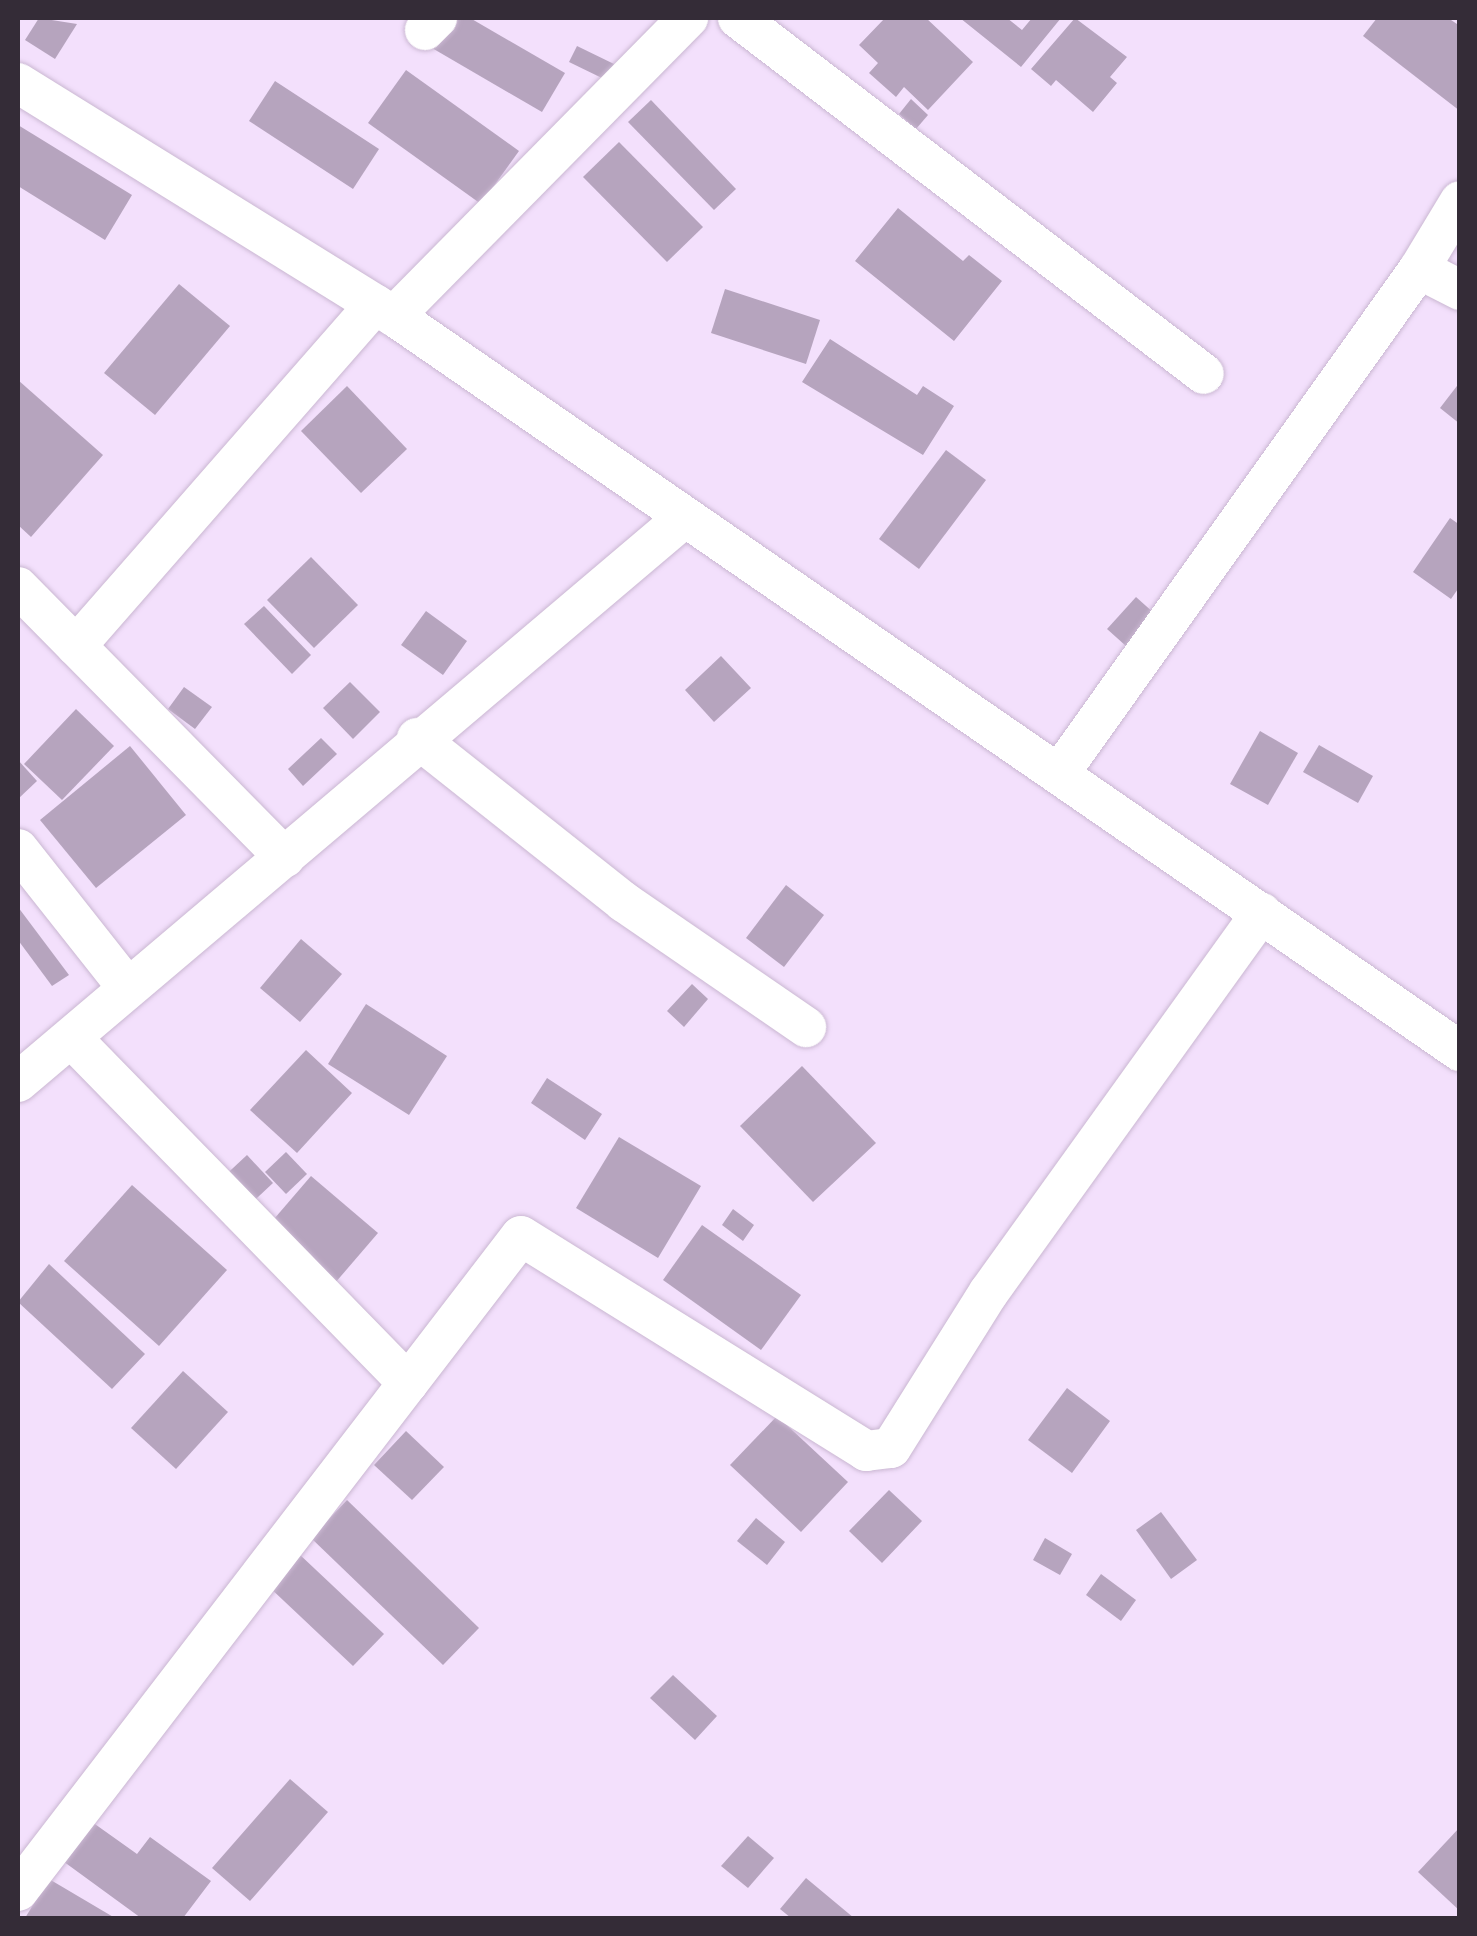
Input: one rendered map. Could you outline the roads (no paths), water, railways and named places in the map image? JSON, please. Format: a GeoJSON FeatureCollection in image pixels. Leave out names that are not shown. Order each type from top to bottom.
{"type":"FeatureCollection","features":[{"type":"Feature","properties":{"kind":"street"},"geometry":{"type":"LineString","coordinates":[[76,646],[384,310],[688,18]]}},
{"type":"Feature","properties":{"kind":"street"},"geometry":{"type":"LineString","coordinates":[[738,18],[1204,374]]}},
{"type":"Feature","properties":{"kind":"street"},"geometry":{"type":"LineString","coordinates":[[24,96],[384,310],[1460,1051]]}},
{"type":"Feature","properties":{"kind":"street"},"geometry":{"type":"LineString","coordinates":[[1059,774],[1418,269],[1460,201]]}},
{"type":"Feature","properties":{"kind":"street"},"geometry":{"type":"LineString","coordinates":[[1418,269],[1460,290]]}},
{"type":"Feature","properties":{"kind":"street"},"geometry":{"type":"LineString","coordinates":[[18,1082],[285,858],[418,738],[684,518]]}},
{"type":"Feature","properties":{"kind":"street"},"geometry":{"type":"LineString","coordinates":[[18,587],[285,858]]}},
{"type":"Feature","properties":{"kind":"street"},"geometry":{"type":"LineString","coordinates":[[418,738],[624,902],[806,1027]]}},
{"type":"Feature","properties":{"kind":"street"},"geometry":{"type":"LineString","coordinates":[[18,848],[127,987]]}},
{"type":"Feature","properties":{"kind":"street"},"geometry":{"type":"LineString","coordinates":[[18,1891],[520,1236],[866,1451],[891,1448],[989,1292],[1261,913]]}},
{"type":"Feature","properties":{"kind":"street"},"geometry":{"type":"LineString","coordinates":[[71,1038],[408,1383]]}}]}
